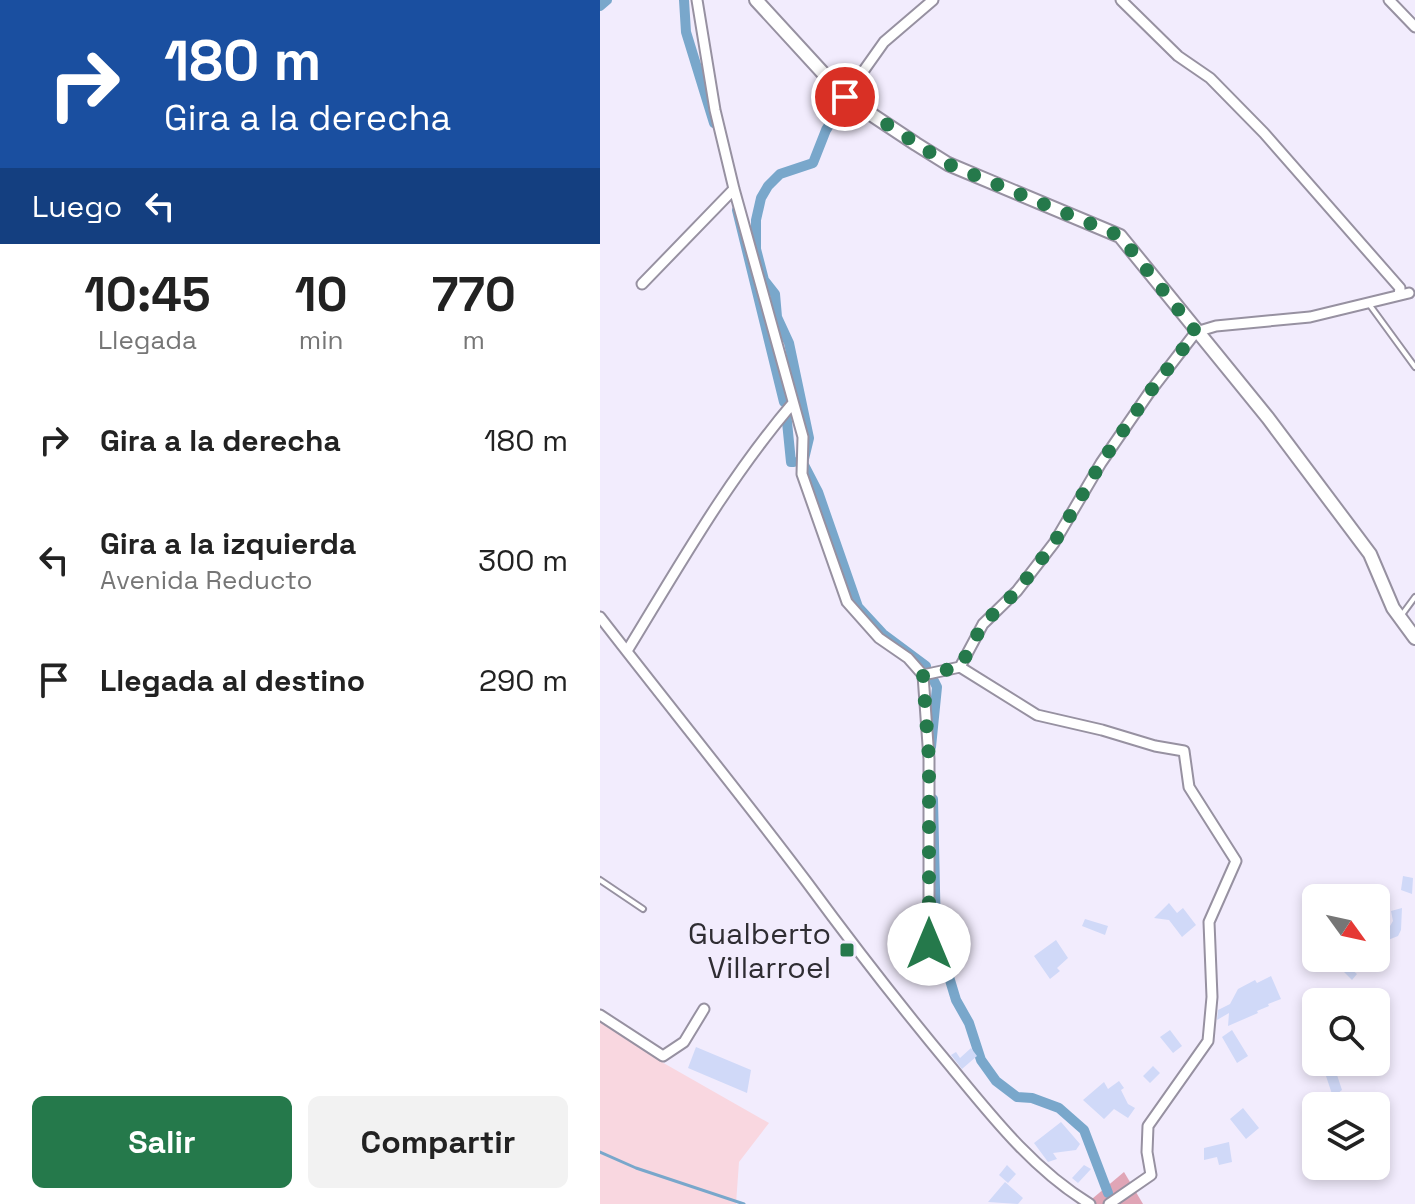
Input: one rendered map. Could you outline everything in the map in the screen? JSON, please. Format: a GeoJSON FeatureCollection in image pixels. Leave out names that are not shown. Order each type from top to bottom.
{"type":"FeatureCollection","features":[{"type":"Feature","properties":{"kind":"main road"},"geometry":{"type":"LineString","coordinates":[[756,0],[845,97],[948,164],[1120,236],[1268,418],[1370,554],[1400,618],[1415,638]]}},
{"type":"Feature","properties":{"kind":"street"},"geometry":{"type":"LineString","coordinates":[[697,0],[715,110],[734,189],[803,437],[802,474],[847,602],[879,638],[908,658],[923,675],[929,759],[929,944]]}},
{"type":"Feature","properties":{"kind":"street"},"geometry":{"type":"LineString","coordinates":[[845,97],[884,42],[933,0]]}},
{"type":"Feature","properties":{"kind":"street"},"geometry":{"type":"LineString","coordinates":[[960,667],[983,624],[1017,591],[1054,543],[1101,463],[1196,332],[1216,326],[1310,317],[1404,294],[1334,209],[1264,133],[1210,78],[1178,56],[1121,0]]}},
{"type":"Feature","properties":{"kind":"street"},"geometry":{"type":"LineString","coordinates":[[1389,0],[1415,27]]}},
{"type":"Feature","properties":{"kind":"street"},"geometry":{"type":"LineString","coordinates":[[642,284],[734,189]]}},
{"type":"Feature","properties":{"kind":"street"},"geometry":{"type":"LineString","coordinates":[[627,651],[709,516],[763,438],[793,403]]}},
{"type":"Feature","properties":{"kind":"street"},"geometry":{"type":"LineString","coordinates":[[600,617],[751,807],[885,988],[979,1101],[1031,1159],[1066,1189],[1090,1204]]}},
{"type":"Feature","properties":{"kind":"street"},"geometry":{"type":"LineString","coordinates":[[923,675],[960,667],[1037,715],[1184,751],[1189,787],[1236,861],[1209,922],[1212,997],[1208,1041],[1148,1126],[1147,1152],[1151,1175],[1109,1204]]}},
{"type":"Feature","properties":{"kind":"street"},"geometry":{"type":"LineString","coordinates":[[600,1015],[663,1056],[684,1042],[704,1009]]}},
{"type":"Feature","properties":{"kind":"lane"},"geometry":{"type":"LineString","coordinates":[[1369,304],[1415,367]]}},
{"type":"Feature","properties":{"kind":"lane"},"geometry":{"type":"LineString","coordinates":[[1400,618],[1415,597]]}},
{"type":"Feature","properties":{"kind":"lane"},"geometry":{"type":"LineString","coordinates":[[600,880],[643,909]]}},
{"type":"Feature","properties":{"kind":"shaded area"},"geometry":{"type":"Polygon","coordinates":[[[600,1022],[660,1061],[769,1123],[739,1162],[736,1204],[600,1204],[600,1022]]]}},
{"type":"Feature","properties":{"kind":"shaded area"},"geometry":{"type":"Polygon","coordinates":[[[1124,1172],[1143,1204],[1086,1204],[1124,1172]]]}},
{"type":"Feature","properties":{"kind":"building"},"geometry":{"type":"Polygon","coordinates":[[[1403,876],[1413,878],[1412,894],[1401,890],[1403,876]]]}},
{"type":"Feature","properties":{"kind":"building"},"geometry":{"type":"Polygon","coordinates":[[[1169,903],[1177,913],[1183,908],[1196,925],[1182,937],[1169,920],[1154,918],[1169,903]]]}},
{"type":"Feature","properties":{"kind":"building"},"geometry":{"type":"Polygon","coordinates":[[[1402,908],[1401,930],[1398,936],[1390,939],[1393,921],[1391,911],[1402,908]]]}},
{"type":"Feature","properties":{"kind":"building"},"geometry":{"type":"Polygon","coordinates":[[[1085,919],[1108,926],[1105,935],[1082,926],[1085,919]]]}},
{"type":"Feature","properties":{"kind":"building"},"geometry":{"type":"Polygon","coordinates":[[[1056,940],[1068,958],[1050,979],[1034,956],[1056,940]]]}},
{"type":"Feature","properties":{"kind":"building"},"geometry":{"type":"Polygon","coordinates":[[[1344,972],[1357,974],[1352,980],[1344,972]]]}},
{"type":"Feature","properties":{"kind":"building"},"geometry":{"type":"Polygon","coordinates":[[[1271,976],[1281,999],[1228,1026],[1229,1013],[1217,1020],[1218,1010],[1230,1004],[1238,989],[1271,976]]]}},
{"type":"Feature","properties":{"kind":"building"},"geometry":{"type":"Polygon","coordinates":[[[1170,1030],[1182,1046],[1173,1053],[1160,1037],[1170,1030]]]}},
{"type":"Feature","properties":{"kind":"building"},"geometry":{"type":"Polygon","coordinates":[[[1232,1030],[1248,1056],[1237,1063],[1222,1037],[1232,1030]]]}},
{"type":"Feature","properties":{"kind":"building"},"geometry":{"type":"Polygon","coordinates":[[[696,1047],[751,1070],[747,1093],[688,1068],[696,1047]]]}},
{"type":"Feature","properties":{"kind":"building"},"geometry":{"type":"Polygon","coordinates":[[[971,1048],[977,1056],[962,1069],[951,1055],[956,1052],[960,1058],[971,1048]]]}},
{"type":"Feature","properties":{"kind":"building"},"geometry":{"type":"Polygon","coordinates":[[[1153,1066],[1160,1073],[1150,1083],[1143,1076],[1153,1066]]]}},
{"type":"Feature","properties":{"kind":"building"},"geometry":{"type":"Polygon","coordinates":[[[1326,1076],[1337,1076],[1342,1090],[1331,1092],[1326,1076]]]}},
{"type":"Feature","properties":{"kind":"building"},"geometry":{"type":"Polygon","coordinates":[[[1119,1081],[1128,1104],[1135,1108],[1128,1118],[1114,1109],[1104,1119],[1083,1100],[1104,1082],[1108,1089],[1119,1081]]]}},
{"type":"Feature","properties":{"kind":"building"},"geometry":{"type":"Polygon","coordinates":[[[1243,1108],[1259,1128],[1246,1139],[1230,1119],[1243,1108]]]}},
{"type":"Feature","properties":{"kind":"building"},"geometry":{"type":"Polygon","coordinates":[[[1061,1122],[1080,1144],[1076,1150],[1053,1153],[1057,1159],[1048,1162],[1034,1143],[1061,1122]]]}},
{"type":"Feature","properties":{"kind":"building"},"geometry":{"type":"Polygon","coordinates":[[[1229,1142],[1232,1162],[1219,1165],[1217,1157],[1204,1160],[1204,1148],[1229,1142]]]}},
{"type":"Feature","properties":{"kind":"building"},"geometry":{"type":"Polygon","coordinates":[[[1007,1165],[1016,1174],[1008,1183],[999,1175],[1007,1165]]]}},
{"type":"Feature","properties":{"kind":"building"},"geometry":{"type":"Polygon","coordinates":[[[1084,1165],[1091,1169],[1078,1183],[1072,1178],[1084,1165]]]}},
{"type":"Feature","properties":{"kind":"building"},"geometry":{"type":"Polygon","coordinates":[[[1005,1182],[1023,1198],[1018,1204],[988,1202],[1005,1182]]]}},
{"type":"Feature","properties":{"kind":"waterway"},"geometry":{"type":"LineString","coordinates":[[600,6],[607,0]]}},
{"type":"Feature","properties":{"kind":"waterway"},"geometry":{"type":"LineString","coordinates":[[684,0],[686,32],[714,123]]}},
{"type":"Feature","properties":{"kind":"waterway"},"geometry":{"type":"LineString","coordinates":[[839,109],[826,130],[813,163],[780,174],[768,186],[761,198],[756,220],[756,249],[764,280],[775,294],[777,317],[789,343],[809,438],[803,463],[818,492],[858,607],[883,634],[926,666]]}},
{"type":"Feature","properties":{"kind":"waterway"},"geometry":{"type":"LineString","coordinates":[[737,210],[784,402]]}},
{"type":"Feature","properties":{"kind":"waterway"},"geometry":{"type":"LineString","coordinates":[[786,412],[791,462],[794,462]]}},
{"type":"Feature","properties":{"kind":"waterway"},"geometry":{"type":"LineString","coordinates":[[931,747],[937,687],[934,681]]}},
{"type":"Feature","properties":{"kind":"waterway"},"geometry":{"type":"LineString","coordinates":[[933,799],[936,934],[956,1000],[969,1023],[981,1060],[996,1081],[1017,1097],[1032,1098],[1059,1108],[1084,1130],[1108,1193]]}},
{"type":"Feature","properties":{"kind":"waterway"},"geometry":{"type":"LineString","coordinates":[[600,1152],[636,1168],[744,1204]]}},
{"type":"Feature","properties":{"kind":"place","name":"Gualberto Villarroel"},"geometry":{"type":"Point","coordinates":[847,950]}},
{"type":"Feature","properties":{"kind":"route"},"geometry":{"type":"LineString","coordinates":[[845,97],[948,164],[1120,236],[1196,332],[1101,463],[1054,543],[1017,591],[983,624],[960,667],[923,675],[929,759],[929,944]]}}]}
